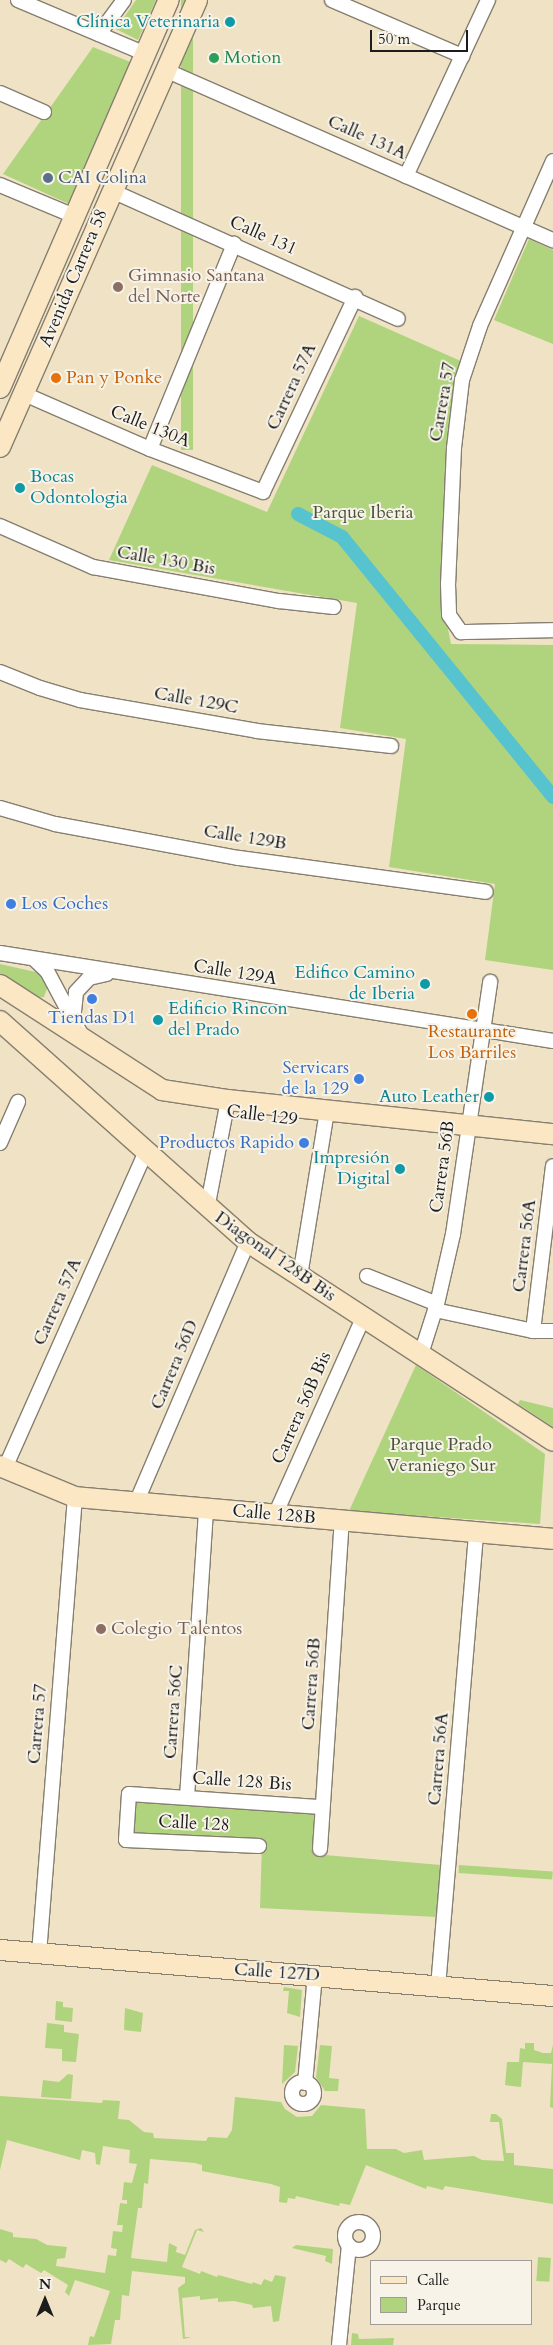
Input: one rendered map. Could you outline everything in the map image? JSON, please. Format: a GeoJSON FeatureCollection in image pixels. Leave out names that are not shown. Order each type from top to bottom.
{"type":"FeatureCollection","features":[{"type":"Feature","properties":{"kind":"main road","name":"Avenida Carrera 58"},"geometry":{"type":"LineString","coordinates":[[0,388],[170,0]]}},
{"type":"Feature","properties":{"kind":"main road","name":"Avenida Carrera 58"},"geometry":{"type":"LineString","coordinates":[[0,447],[197,0]]}},
{"type":"Feature","properties":{"kind":"main road","name":"Calle 129"},"geometry":{"type":"LineString","coordinates":[[0,985],[92,1047],[162,1090],[227,1106]]}},
{"type":"Feature","properties":{"kind":"main road","name":"Calle 129"},"geometry":{"type":"LineString","coordinates":[[0,999],[154,1099],[468,1132],[553,1148]]}},
{"type":"Feature","properties":{"kind":"main road","name":"Diagonal 128B Bis"},"geometry":{"type":"LineString","coordinates":[[0,1021],[208,1209],[248,1242],[553,1441]]}},
{"type":"Feature","properties":{"kind":"main road","name":"Calle 129"},"geometry":{"type":"LineString","coordinates":[[468,1132],[553,1134]]}},
{"type":"Feature","properties":{"kind":"main road","name":"Calle 128B"},"geometry":{"type":"LineString","coordinates":[[2,1467],[75,1496],[553,1539]]}},
{"type":"Feature","properties":{"kind":"main road","name":"Calle 127D"},"geometry":{"type":"LineString","coordinates":[[0,1950],[553,1996]]}},
{"type":"Feature","properties":{"kind":"street"},"geometry":{"type":"LineString","coordinates":[[18,0],[146,54]]}},
{"type":"Feature","properties":{"kind":"street"},"geometry":{"type":"LineString","coordinates":[[99,34],[124,0]]}},
{"type":"Feature","properties":{"kind":"street"},"geometry":{"type":"LineString","coordinates":[[406,176],[488,0]]}},
{"type":"Feature","properties":{"kind":"street"},"geometry":{"type":"LineString","coordinates":[[337,1],[462,56]]}},
{"type":"Feature","properties":{"kind":"street","name":"Calle 131A"},"geometry":{"type":"LineString","coordinates":[[165,70],[553,240]]}},
{"type":"Feature","properties":{"kind":"street"},"geometry":{"type":"LineString","coordinates":[[0,93],[44,112]]}},
{"type":"Feature","properties":{"kind":"street","name":"Carrera 57"},"geometry":{"type":"LineString","coordinates":[[553,161],[480,326],[462,380],[454,448],[448,584],[449,616],[460,632],[553,630]]}},
{"type":"Feature","properties":{"kind":"street"},"geometry":{"type":"LineString","coordinates":[[0,185],[74,216]]}},
{"type":"Feature","properties":{"kind":"street","name":"Calle 131"},"geometry":{"type":"LineString","coordinates":[[112,190],[354,297],[398,319]]}},
{"type":"Feature","properties":{"kind":"street"},"geometry":{"type":"LineString","coordinates":[[150,449],[234,244]]}},
{"type":"Feature","properties":{"kind":"street","name":"Carrera 57A"},"geometry":{"type":"LineString","coordinates":[[264,492],[354,297]]}},
{"type":"Feature","properties":{"kind":"street","name":"Calle 130A"},"geometry":{"type":"LineString","coordinates":[[24,394],[150,449],[264,492]]}},
{"type":"Feature","properties":{"kind":"street","name":"Calle 130 Bis"},"geometry":{"type":"LineString","coordinates":[[0,526],[93,567],[279,601],[334,607]]}},
{"type":"Feature","properties":{"kind":"street","name":"Calle 129C"},"geometry":{"type":"LineString","coordinates":[[0,672],[80,700],[257,731],[391,746]]}},
{"type":"Feature","properties":{"kind":"street","name":"Calle 129B"},"geometry":{"type":"LineString","coordinates":[[0,808],[55,824],[239,858],[486,892]]}},
{"type":"Feature","properties":{"kind":"street","name":"Calle 129A"},"geometry":{"type":"LineString","coordinates":[[0,953],[482,1032],[553,1041]]}},
{"type":"Feature","properties":{"kind":"street","name":"Calle 129"},"geometry":{"type":"LineString","coordinates":[[33,959],[47,971],[73,1021],[92,1047]]}},
{"type":"Feature","properties":{"kind":"street"},"geometry":{"type":"LineString","coordinates":[[73,1021],[73,1002],[83,983],[101,975],[118,973]]}},
{"type":"Feature","properties":{"kind":"street","name":"Carrera 56B"},"geometry":{"type":"LineString","coordinates":[[420,1354],[436,1307],[453,1234],[490,982]]}},
{"type":"Feature","properties":{"kind":"street"},"geometry":{"type":"LineString","coordinates":[[0,1143],[18,1102]]}},
{"type":"Feature","properties":{"kind":"street"},"geometry":{"type":"LineString","coordinates":[[208,1209],[227,1106]]}},
{"type":"Feature","properties":{"kind":"street"},"geometry":{"type":"LineString","coordinates":[[300,1276],[326,1117]]}},
{"type":"Feature","properties":{"kind":"street","name":"Carrera 57A"},"geometry":{"type":"LineString","coordinates":[[2,1467],[146,1151]]}},
{"type":"Feature","properties":{"kind":"street","name":"Carrera 56A"},"geometry":{"type":"LineString","coordinates":[[533,1331],[553,1166]]}},
{"type":"Feature","properties":{"kind":"street","name":"Carrera 56D"},"geometry":{"type":"LineString","coordinates":[[136,1502],[248,1242]]}},
{"type":"Feature","properties":{"kind":"street"},"geometry":{"type":"LineString","coordinates":[[367,1276],[436,1307],[533,1331],[553,1332]]}},
{"type":"Feature","properties":{"kind":"street","name":"Carrera 56B Bis"},"geometry":{"type":"LineString","coordinates":[[275,1515],[363,1318]]}},
{"type":"Feature","properties":{"kind":"street","name":"Carrera 57"},"geometry":{"type":"LineString","coordinates":[[39,1954],[75,1496]]}},
{"type":"Feature","properties":{"kind":"street","name":"Carrera 56C"},"geometry":{"type":"LineString","coordinates":[[187,1797],[206,1509]]}},
{"type":"Feature","properties":{"kind":"street","name":"Carrera 56B"},"geometry":{"type":"LineString","coordinates":[[320,1849],[342,1521]]}},
{"type":"Feature","properties":{"kind":"street","name":"Carrera 56A"},"geometry":{"type":"LineString","coordinates":[[438,1986],[476,1533]]}},
{"type":"Feature","properties":{"kind":"street","name":"Calle 128 Bis"},"geometry":{"type":"LineString","coordinates":[[126,1840],[129,1794],[322,1806]]}},
{"type":"Feature","properties":{"kind":"street","name":"Calle 128"},"geometry":{"type":"LineString","coordinates":[[126,1840],[259,1846]]}},
{"type":"Feature","properties":{"kind":"street"},"geometry":{"type":"LineString","coordinates":[[305,2083],[314,1976]]}},
{"type":"Feature","properties":{"kind":"street"},"geometry":{"type":"LineString","coordinates":[[339,2345],[349,2246]]}},
{"type":"Feature","properties":{"kind":"green space"},"geometry":{"type":"Polygon","coordinates":[[[136,0],[156,0],[138,40],[116,29],[136,0]]]}},
{"type":"Feature","properties":{"kind":"green space"},"geometry":{"type":"Polygon","coordinates":[[[181,0],[193,0],[193,450],[181,450],[181,0]]]}},
{"type":"Feature","properties":{"kind":"green space"},"geometry":{"type":"Polygon","coordinates":[[[93,47],[133,63],[69,204],[3,174],[93,47]]]}},
{"type":"Feature","properties":{"kind":"green space"},"geometry":{"type":"Polygon","coordinates":[[[529,239],[553,250],[553,344],[494,320],[529,239]]]}},
{"type":"Feature","properties":{"kind":"green space","name":"Parque Iberia"},"geometry":{"type":"Polygon","coordinates":[[[359,316],[463,362],[444,609],[451,644],[553,645],[553,970],[485,960],[495,884],[389,867],[406,739],[340,728],[357,603],[109,560],[152,465],[267,512],[359,316]]]}},
{"type":"Feature","properties":{"kind":"green space"},"geometry":{"type":"Polygon","coordinates":[[[0,964],[40,973],[49,983],[44,997],[37,998],[0,978],[0,964]]]}},
{"type":"Feature","properties":{"kind":"green space","name":"Parque Prado Veraniego Sur"},"geometry":{"type":"Polygon","coordinates":[[[416,1365],[545,1454],[540,1524],[349,1511],[416,1365]]]}},
{"type":"Feature","properties":{"kind":"green space"},"geometry":{"type":"Polygon","coordinates":[[[520,1400],[553,1408],[553,1427],[518,1404],[520,1400]]]}},
{"type":"Feature","properties":{"kind":"green space"},"geometry":{"type":"Polygon","coordinates":[[[136,1799],[314,1813],[313,1854],[441,1865],[437,1917],[260,1908],[262,1843],[133,1835],[136,1799]]]}},
{"type":"Feature","properties":{"kind":"green space"},"geometry":{"type":"Polygon","coordinates":[[[459,1865],[553,1872],[552,1880],[458,1873],[459,1865]]]}},
{"type":"Feature","properties":{"kind":"green space"},"geometry":{"type":"Polygon","coordinates":[[[284,1987],[302,1990],[300,2017],[287,2013],[289,1991],[283,1991],[284,1987]]]}},
{"type":"Feature","properties":{"kind":"green space"},"geometry":{"type":"Polygon","coordinates":[[[56,2001],[63,2002],[63,2007],[73,2008],[72,2022],[55,2020],[56,2001]]]}},
{"type":"Feature","properties":{"kind":"green space"},"geometry":{"type":"Polygon","coordinates":[[[125,2008],[143,2013],[141,2032],[124,2030],[125,2008]]]}},
{"type":"Feature","properties":{"kind":"green space"},"geometry":{"type":"Polygon","coordinates":[[[47,2023],[64,2025],[64,2032],[79,2034],[76,2062],[62,2061],[62,2049],[45,2048],[47,2023]]]}},
{"type":"Feature","properties":{"kind":"green space"},"geometry":{"type":"Polygon","coordinates":[[[525,2043],[534,2043],[534,2050],[543,2053],[551,2053],[553,2045],[553,2108],[550,2107],[552,2064],[523,2062],[521,2087],[505,2085],[507,2062],[519,2062],[520,2048],[525,2049],[525,2043]]]}},
{"type":"Feature","properties":{"kind":"green space"},"geometry":{"type":"Polygon","coordinates":[[[284,2045],[298,2046],[295,2072],[282,2084],[284,2045]]]}},
{"type":"Feature","properties":{"kind":"green space"},"geometry":{"type":"Polygon","coordinates":[[[320,2045],[332,2046],[329,2078],[339,2079],[338,2091],[325,2091],[316,2077],[320,2045]]]}},
{"type":"Feature","properties":{"kind":"green space"},"geometry":{"type":"Polygon","coordinates":[[[68,2074],[73,2075],[71,2099],[41,2097],[43,2080],[59,2082],[68,2074]]]}},
{"type":"Feature","properties":{"kind":"green space"},"geometry":{"type":"Polygon","coordinates":[[[0,2096],[102,2103],[103,2100],[120,2101],[118,2119],[129,2120],[144,2132],[153,2133],[154,2138],[206,2141],[208,2137],[227,2138],[232,2130],[235,2097],[281,2102],[285,2109],[297,2117],[312,2116],[321,2105],[365,2109],[367,2149],[396,2149],[404,2153],[422,2150],[424,2160],[474,2156],[482,2160],[504,2161],[499,2122],[490,2122],[491,2114],[496,2114],[502,2119],[506,2153],[514,2153],[514,2165],[553,2169],[553,2204],[445,2186],[443,2190],[427,2186],[426,2189],[366,2165],[350,2205],[340,2203],[339,2206],[296,2196],[295,2199],[288,2198],[287,2203],[279,2202],[280,2187],[271,2184],[202,2171],[202,2165],[195,2163],[150,2159],[148,2184],[144,2183],[142,2208],[138,2208],[131,2258],[167,2262],[169,2243],[177,2247],[176,2252],[185,2255],[195,2230],[201,2228],[204,2232],[197,2230],[182,2267],[200,2274],[201,2271],[217,2277],[218,2275],[261,2285],[264,2279],[272,2282],[275,2275],[286,2277],[279,2321],[273,2322],[271,2306],[253,2308],[252,2305],[234,2301],[218,2302],[218,2298],[200,2300],[200,2296],[182,2298],[185,2337],[192,2337],[183,2339],[178,2288],[185,2283],[185,2277],[132,2271],[129,2296],[122,2295],[120,2320],[115,2320],[111,2344],[88,2345],[90,2336],[94,2337],[110,2291],[75,2280],[69,2296],[65,2292],[68,2285],[44,2270],[41,2273],[26,2264],[23,2268],[9,2259],[6,2263],[0,2260],[0,2229],[13,2233],[13,2237],[36,2239],[47,2245],[67,2247],[65,2258],[57,2259],[56,2266],[105,2273],[108,2255],[116,2256],[117,2249],[111,2248],[113,2231],[122,2232],[123,2225],[117,2225],[120,2203],[127,2204],[127,2200],[122,2200],[124,2182],[132,2183],[137,2164],[129,2163],[130,2150],[103,2146],[100,2165],[96,2164],[95,2153],[82,2150],[80,2160],[7,2140],[0,2170],[0,2096]]]}},
{"type":"Feature","properties":{"kind":"green space"},"geometry":{"type":"Polygon","coordinates":[[[296,2245],[333,2249],[332,2264],[325,2261],[326,2256],[292,2248],[296,2245]]]}},
{"type":"Feature","properties":{"kind":"green space"},"geometry":{"type":"Polygon","coordinates":[[[538,2257],[551,2258],[549,2282],[536,2281],[538,2257]]]}},
{"type":"Feature","properties":{"kind":"green space"},"geometry":{"type":"Polygon","coordinates":[[[352,2333],[358,2334],[359,2339],[394,2338],[393,2345],[351,2345],[352,2333]]]}},
{"type":"Feature","properties":{"kind":"waterway"},"geometry":{"type":"LineString","coordinates":[[298,514],[342,537],[553,797]]}},
{"type":"Feature","properties":{"kind":"place","name":"Clínica Veterinaria"},"geometry":{"type":"Point","coordinates":[230,22]}},
{"type":"Feature","properties":{"kind":"place","name":"Motion"},"geometry":{"type":"Point","coordinates":[214,58]}},
{"type":"Feature","properties":{"kind":"place","name":"CAI Colina"},"geometry":{"type":"Point","coordinates":[48,178]}},
{"type":"Feature","properties":{"kind":"place","name":"Gimnasio Santana del Norte"},"geometry":{"type":"Point","coordinates":[118,287]}},
{"type":"Feature","properties":{"kind":"place","name":"Pan y Ponke"},"geometry":{"type":"Point","coordinates":[56,378]}},
{"type":"Feature","properties":{"kind":"place","name":"Bocas Odontologia"},"geometry":{"type":"Point","coordinates":[20,488]}},
{"type":"Feature","properties":{"kind":"place","name":"Los Coches"},"geometry":{"type":"Point","coordinates":[11,904]}},
{"type":"Feature","properties":{"kind":"place","name":"Edifico Camino de Iberia"},"geometry":{"type":"Point","coordinates":[425,984]}},
{"type":"Feature","properties":{"kind":"place","name":"Tiendas D1"},"geometry":{"type":"Point","coordinates":[92,999]}},
{"type":"Feature","properties":{"kind":"place","name":"Restaurante Los Barriles"},"geometry":{"type":"Point","coordinates":[472,1014]}},
{"type":"Feature","properties":{"kind":"place","name":"Edificio Rincon del Prado"},"geometry":{"type":"Point","coordinates":[158,1020]}},
{"type":"Feature","properties":{"kind":"place","name":"Servicars de la 129"},"geometry":{"type":"Point","coordinates":[359,1079]}},
{"type":"Feature","properties":{"kind":"place","name":"Auto Leather"},"geometry":{"type":"Point","coordinates":[489,1097]}},
{"type":"Feature","properties":{"kind":"place","name":"Productos Rapido"},"geometry":{"type":"Point","coordinates":[304,1143]}},
{"type":"Feature","properties":{"kind":"place","name":"Impresión Digital"},"geometry":{"type":"Point","coordinates":[400,1169]}},
{"type":"Feature","properties":{"kind":"place","name":"Colegio Talentos"},"geometry":{"type":"Point","coordinates":[101,1629]}}]}
